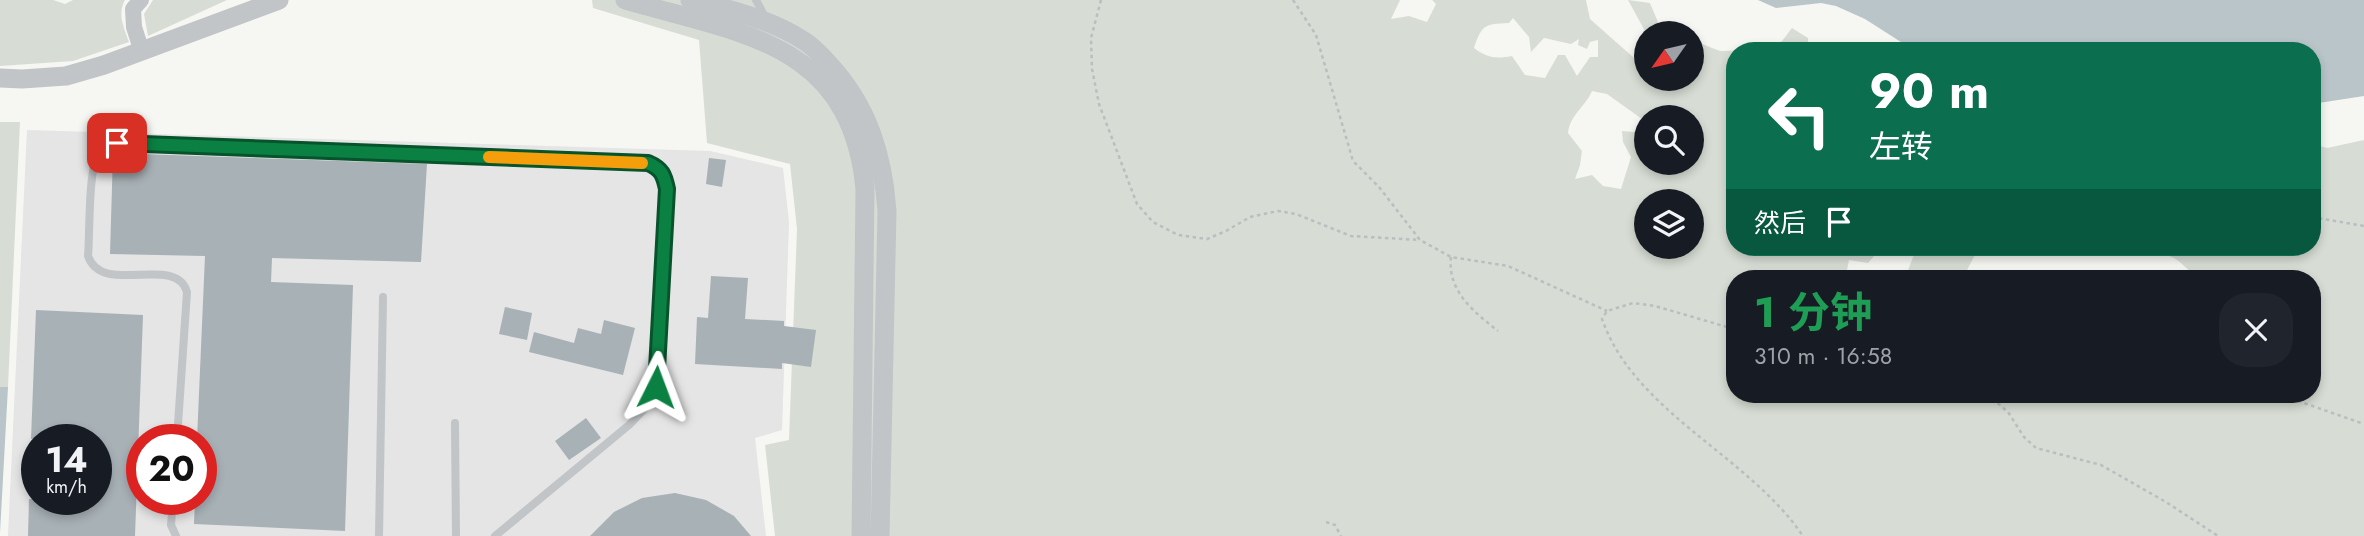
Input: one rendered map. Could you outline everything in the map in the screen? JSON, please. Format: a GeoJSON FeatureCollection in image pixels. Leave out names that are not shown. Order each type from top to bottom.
{"type":"FeatureCollection","features":[{"type":"Feature","properties":{"kind":"street"},"geometry":{"type":"LineString","coordinates":[[141,0],[133,9],[134,27],[142,52]]}},
{"type":"Feature","properties":{"kind":"street"},"geometry":{"type":"LineString","coordinates":[[0,78],[66,76],[142,52],[279,0]]}},
{"type":"Feature","properties":{"kind":"street"},"geometry":{"type":"LineString","coordinates":[[625,0],[746,34],[788,53]]}},
{"type":"Feature","properties":{"kind":"street"},"geometry":{"type":"LineString","coordinates":[[690,0],[768,23],[803,40],[837,73],[866,116],[880,156],[887,211],[880,536]]}},
{"type":"Feature","properties":{"kind":"street"},"geometry":{"type":"LineString","coordinates":[[768,23],[772,34],[788,53],[817,75],[838,102],[849,120],[862,160],[865,190],[861,536]]}},
{"type":"Feature","properties":{"kind":"lane"},"geometry":{"type":"LineString","coordinates":[[756,0],[768,23]]}},
{"type":"Feature","properties":{"kind":"lane"},"geometry":{"type":"LineString","coordinates":[[178,424],[186,286],[173,276],[106,274],[94,268],[88,256],[94,165],[108,145],[117,143],[648,163],[664,174],[667,189],[656,387],[650,403],[629,425],[495,536]]}},
{"type":"Feature","properties":{"kind":"lane"},"geometry":{"type":"LineString","coordinates":[[379,536],[383,297]]}},
{"type":"Feature","properties":{"kind":"lane"},"geometry":{"type":"LineString","coordinates":[[455,423],[456,536]]}},
{"type":"Feature","properties":{"kind":"lane"},"geometry":{"type":"LineString","coordinates":[[172,515],[171,525],[176,536]]}},
{"type":"Feature","properties":{"kind":"path"},"geometry":{"type":"LineString","coordinates":[[1101,0],[1091,38],[1092,69],[1099,104],[1137,204],[1153,222],[1178,235],[1207,239],[1250,217],[1278,211],[1296,214],[1351,236],[1420,240]]}},
{"type":"Feature","properties":{"kind":"path"},"geometry":{"type":"LineString","coordinates":[[1293,0],[1316,35],[1353,161],[1379,187],[1420,240],[1451,257],[1508,266],[1607,311]]}},
{"type":"Feature","properties":{"kind":"path"},"geometry":{"type":"LineString","coordinates":[[2321,219],[2364,226]]}},
{"type":"Feature","properties":{"kind":"path"},"geometry":{"type":"LineString","coordinates":[[1451,257],[1449,271],[1458,292],[1471,309],[1499,331]]}},
{"type":"Feature","properties":{"kind":"path"},"geometry":{"type":"LineString","coordinates":[[1726,327],[1656,306],[1633,303],[1607,311],[1602,319],[1627,366],[1654,396],[1757,482],[1789,515],[1803,536]]}},
{"type":"Feature","properties":{"kind":"path"},"geometry":{"type":"LineString","coordinates":[[1998,403],[2008,412],[2024,437],[2036,448],[2101,465],[2218,536]]}},
{"type":"Feature","properties":{"kind":"path"},"geometry":{"type":"LineString","coordinates":[[2304,403],[2364,424]]}},
{"type":"Feature","properties":{"kind":"path"},"geometry":{"type":"LineString","coordinates":[[1326,522],[1335,525],[1341,536]]}},
{"type":"Feature","properties":{"kind":"shaded area"},"geometry":{"type":"Polygon","coordinates":[[[0,0],[53,0],[65,4],[73,0],[125,0],[121,16],[129,42],[73,61],[0,66],[0,0]]]}},
{"type":"Feature","properties":{"kind":"shaded area"},"geometry":{"type":"Polygon","coordinates":[[[153,0],[227,0],[148,36],[144,14],[153,0]]]}},
{"type":"Feature","properties":{"kind":"shaded area"},"geometry":{"type":"Polygon","coordinates":[[[592,0],[1400,0],[1391,19],[1409,16],[1427,22],[1436,4],[1432,0],[1586,0],[1590,19],[1634,58],[1634,91],[1704,91],[1704,45],[1726,51],[1726,256],[1874,256],[1868,263],[1849,260],[1847,270],[1726,270],[1726,403],[2321,403],[2321,270],[2189,270],[2169,256],[2321,256],[2321,146],[2327,148],[2364,140],[2364,536],[775,536],[765,445],[789,440],[797,229],[790,164],[707,143],[699,40],[593,8],[592,0]],[[1513,18],[1509,23],[1485,27],[1474,48],[1492,57],[1512,56],[1525,75],[1545,78],[1558,55],[1565,55],[1577,76],[1590,57],[1598,57],[1598,40],[1590,42],[1587,49],[1578,45],[1579,39],[1571,44],[1544,38],[1531,52],[1529,37],[1513,18]]]}},
{"type":"Feature","properties":{"kind":"shaded area"},"geometry":{"type":"Polygon","coordinates":[[[1628,0],[1650,3],[1658,21],[1640,21],[1628,0]]]}},
{"type":"Feature","properties":{"kind":"shaded area"},"geometry":{"type":"Polygon","coordinates":[[[1758,0],[2364,0],[2364,96],[2321,103],[2321,42],[1901,42],[1865,19],[1836,6],[1821,3],[1776,8],[1758,0]]]}},
{"type":"Feature","properties":{"kind":"shaded area"},"geometry":{"type":"Polygon","coordinates":[[[1792,28],[1808,38],[1808,42],[1780,42],[1792,28]]]}},
{"type":"Feature","properties":{"kind":"shaded area"},"geometry":{"type":"Polygon","coordinates":[[[0,122],[20,122],[8,387],[0,387],[0,122]]]}},
{"type":"Feature","properties":{"kind":"shaded area"},"geometry":{"type":"Polygon","coordinates":[[[27,130],[710,151],[783,168],[789,222],[782,430],[755,438],[766,536],[8,536],[27,130]]]}},
{"type":"Feature","properties":{"kind":"shaded area"},"geometry":{"type":"Polygon","coordinates":[[[1914,256],[1974,256],[1967,270],[1908,270],[1914,256]]]}},
{"type":"Feature","properties":{"kind":"shaded area"},"geometry":{"type":"Polygon","coordinates":[[[0,387],[8,387],[0,533],[0,387]]]}},
{"type":"Feature","properties":{"kind":"building"},"geometry":{"type":"Polygon","coordinates":[[[113,153],[427,164],[421,262],[272,258],[271,282],[353,285],[345,531],[194,524],[194,515],[217,515],[217,424],[198,424],[205,256],[110,254],[113,153]]]}},
{"type":"Feature","properties":{"kind":"building"},"geometry":{"type":"Polygon","coordinates":[[[709,158],[726,160],[722,187],[706,184],[709,158]]]}},
{"type":"Feature","properties":{"kind":"building"},"geometry":{"type":"Polygon","coordinates":[[[711,276],[748,278],[745,319],[784,321],[784,326],[816,330],[811,367],[782,363],[782,369],[695,364],[697,317],[708,318],[711,276]]]}},
{"type":"Feature","properties":{"kind":"building"},"geometry":{"type":"Polygon","coordinates":[[[505,307],[532,313],[527,340],[499,334],[505,307]]]}},
{"type":"Feature","properties":{"kind":"building"},"geometry":{"type":"Polygon","coordinates":[[[36,310],[143,315],[139,424],[126,424],[126,515],[136,515],[135,536],[28,536],[29,515],[112,515],[112,424],[32,424],[36,310]]]}},
{"type":"Feature","properties":{"kind":"building"},"geometry":{"type":"Polygon","coordinates":[[[604,320],[635,328],[623,375],[529,352],[534,332],[574,343],[578,328],[601,334],[604,320]]]}},
{"type":"Feature","properties":{"kind":"building"},"geometry":{"type":"Polygon","coordinates":[[[586,418],[601,438],[569,460],[555,441],[586,418]]]}},
{"type":"Feature","properties":{"kind":"building"},"geometry":{"type":"Polygon","coordinates":[[[675,493],[706,500],[734,516],[751,536],[590,536],[614,512],[642,498],[675,493]]]}},
{"type":"Feature","properties":{"kind":"slow traffic"},"geometry":{"type":"LineString","coordinates":[[489,157],[642,163]]}},
{"type":"Feature","properties":{"kind":"route"},"geometry":{"type":"LineString","coordinates":[[117,143],[648,163],[657,167],[664,174],[667,189],[656,387]]}}]}
